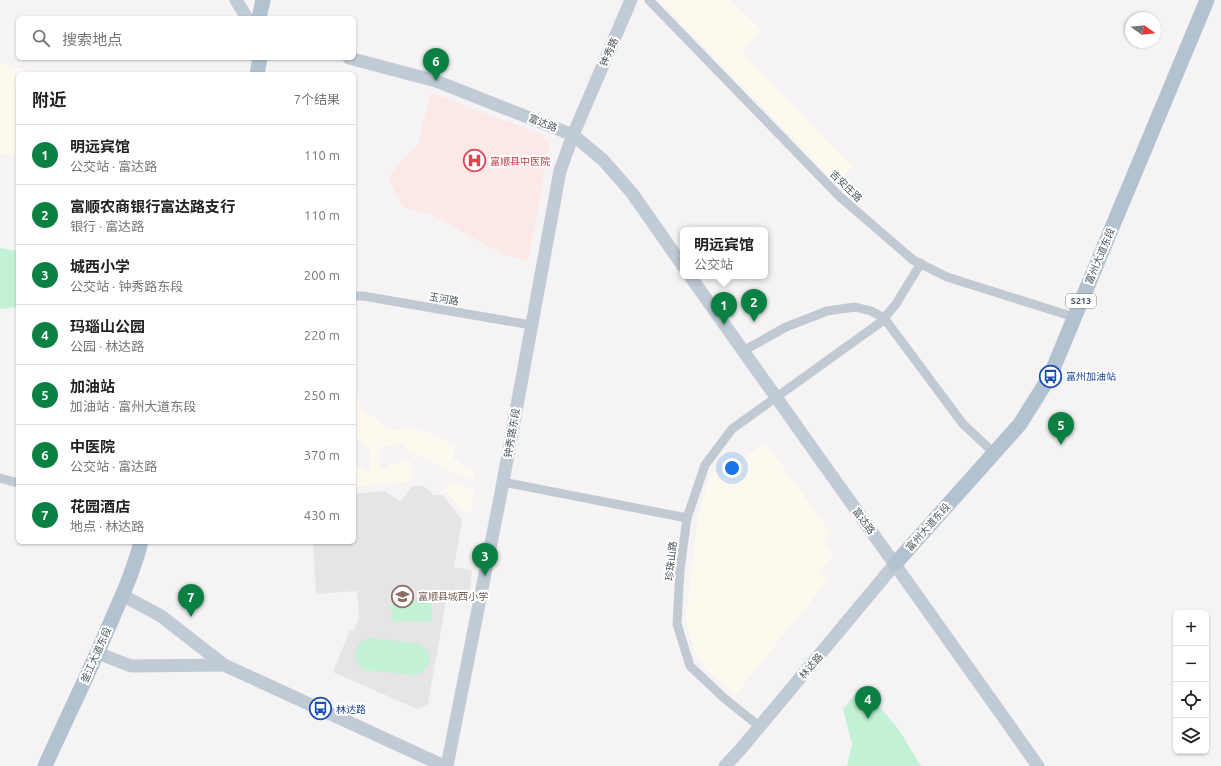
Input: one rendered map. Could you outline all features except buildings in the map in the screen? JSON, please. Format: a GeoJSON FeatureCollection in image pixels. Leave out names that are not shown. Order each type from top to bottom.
{"type":"FeatureCollection","features":[{"type":"Feature","properties":{"kind":"main road"},"geometry":{"type":"LineString","coordinates":[[236,0],[246,16]]}},
{"type":"Feature","properties":{"kind":"main road"},"geometry":{"type":"LineString","coordinates":[[259,16],[263,0]]}},
{"type":"Feature","properties":{"kind":"main road"},"geometry":{"type":"LineString","coordinates":[[268,16],[272,0]]}},
{"type":"Feature","properties":{"kind":"main road","name":"钟秀路"},"geometry":{"type":"LineString","coordinates":[[586,103],[631,0]]}},
{"type":"Feature","properties":{"kind":"main road","name":"富州大道东段"},"geometry":{"type":"LineString","coordinates":[[895,564],[1020,424],[1050,376],[1207,0]]}},
{"type":"Feature","properties":{"kind":"main road"},"geometry":{"type":"LineString","coordinates":[[248,72],[251,60]]}},
{"type":"Feature","properties":{"kind":"main road"},"geometry":{"type":"LineString","coordinates":[[257,72],[260,60]]}},
{"type":"Feature","properties":{"kind":"main road","name":"富达路"},"geometry":{"type":"LineString","coordinates":[[356,60],[436,81],[573,135],[603,160],[632,194],[680,262]]}},
{"type":"Feature","properties":{"kind":"main road","name":"钟秀路东段"},"geometry":{"type":"LineString","coordinates":[[446,766],[503,482],[560,171],[586,103]]}},
{"type":"Feature","properties":{"kind":"main road","name":"富达路"},"geometry":{"type":"LineString","coordinates":[[692,279],[1038,766]]}},
{"type":"Feature","properties":{"kind":"main road","name":"釜江大道东段"},"geometry":{"type":"LineString","coordinates":[[52,766],[105,656],[126,597],[140,544]]}},
{"type":"Feature","properties":{"kind":"main road","name":"釜江大道东段"},"geometry":{"type":"LineString","coordinates":[[45,766],[126,597],[143,560],[147,544]]}},
{"type":"Feature","properties":{"kind":"main road","name":"林达路"},"geometry":{"type":"LineString","coordinates":[[725,766],[760,727],[895,564]]}},
{"type":"Feature","properties":{"kind":"main road"},"geometry":{"type":"LineString","coordinates":[[126,597],[161,616],[224,665],[446,766]]}},
{"type":"Feature","properties":{"kind":"main road"},"geometry":{"type":"LineString","coordinates":[[105,656],[131,666],[224,665]]}},
{"type":"Feature","properties":{"kind":"street","name":"吉安庄路"},"geometry":{"type":"LineString","coordinates":[[649,0],[839,196],[913,260],[947,277],[1074,317]]}},
{"type":"Feature","properties":{"kind":"street","name":"珍珠山路"},"geometry":{"type":"LineString","coordinates":[[760,727],[724,698],[690,666],[677,624],[680,570],[687,518],[705,465],[732,429],[881,322],[896,304],[921,264]]}},
{"type":"Feature","properties":{"kind":"street","name":"玉河路"},"geometry":{"type":"LineString","coordinates":[[356,296],[531,325]]}},
{"type":"Feature","properties":{"kind":"street"},"geometry":{"type":"LineString","coordinates":[[743,351],[786,327],[827,311],[855,307],[871,312],[884,318],[963,424],[994,453]]}},
{"type":"Feature","properties":{"kind":"street"},"geometry":{"type":"LineString","coordinates":[[0,478],[16,482]]}},
{"type":"Feature","properties":{"kind":"street"},"geometry":{"type":"LineString","coordinates":[[503,482],[687,518]]}},
{"type":"Feature","properties":{"kind":"shaded area"},"geometry":{"type":"Polygon","coordinates":[[[659,0],[730,0],[762,30],[742,52],[852,167],[837,184],[659,0]]]}},
{"type":"Feature","properties":{"kind":"shaded area"},"geometry":{"type":"Polygon","coordinates":[[[0,63],[31,72],[16,72],[16,156],[0,153],[0,63]]]}},
{"type":"Feature","properties":{"kind":"shaded area","name":"富顺县中医院"},"geometry":{"type":"Polygon","coordinates":[[[431,93],[541,134],[550,144],[528,260],[504,255],[431,214],[414,211],[402,206],[388,177],[418,144],[431,93]]]}},
{"type":"Feature","properties":{"kind":"shaded area"},"geometry":{"type":"Polygon","coordinates":[[[358,397],[362,400],[359,403],[362,406],[360,408],[389,430],[410,428],[420,432],[421,429],[457,446],[453,458],[460,462],[459,464],[476,471],[473,481],[404,449],[404,444],[379,447],[381,469],[389,468],[389,464],[400,463],[400,459],[405,459],[406,462],[411,461],[413,481],[356,487],[356,468],[363,467],[363,471],[371,470],[369,449],[356,439],[356,398],[358,397]]]}},
{"type":"Feature","properties":{"kind":"shaded area"},"geometry":{"type":"Polygon","coordinates":[[[765,442],[831,533],[823,539],[834,554],[820,571],[829,579],[735,695],[707,671],[693,648],[686,619],[695,539],[701,505],[712,470],[730,481],[747,456],[765,442]]]}},
{"type":"Feature","properties":{"kind":"shaded area"},"geometry":{"type":"Polygon","coordinates":[[[450,480],[474,491],[471,512],[462,511],[445,490],[450,480]]]}},
{"type":"Feature","properties":{"kind":"shaded area","name":"富顺县城西小学"},"geometry":{"type":"Polygon","coordinates":[[[413,486],[423,486],[434,495],[443,495],[462,520],[454,567],[472,570],[469,598],[447,595],[428,704],[417,709],[333,672],[350,630],[354,631],[359,617],[357,591],[316,594],[313,544],[356,544],[356,494],[384,491],[400,501],[413,486]]]}},
{"type":"Feature","properties":{"kind":"green space"},"geometry":{"type":"Polygon","coordinates":[[[0,248],[16,251],[16,307],[0,309],[0,248]]]}},
{"type":"Feature","properties":{"kind":"green space"},"geometry":{"type":"Polygon","coordinates":[[[392,598],[432,600],[431,622],[391,621],[392,598]]]}},
{"type":"Feature","properties":{"kind":"green space"},"geometry":{"type":"Polygon","coordinates":[[[369,638],[418,643],[423,646],[429,655],[428,665],[421,673],[415,675],[365,670],[357,662],[355,652],[364,640],[369,638]]]}},
{"type":"Feature","properties":{"kind":"green space"},"geometry":{"type":"Polygon","coordinates":[[[862,686],[899,730],[921,766],[847,766],[852,744],[843,709],[862,686]]]}},
{"type":"Feature","properties":{"kind":"place","name":"中医院"},"geometry":{"type":"Point","coordinates":[436,81]}},
{"type":"Feature","properties":{"kind":"place","name":"富顺县中医院"},"geometry":{"type":"Point","coordinates":[475,161]}},
{"type":"Feature","properties":{"kind":"place","name":"富顺农商银行富达路支行"},"geometry":{"type":"Point","coordinates":[754,322]}},
{"type":"Feature","properties":{"kind":"place","name":"明远宾馆"},"geometry":{"type":"Point","coordinates":[724,325]}},
{"type":"Feature","properties":{"kind":"place","name":"富州加油站"},"geometry":{"type":"Point","coordinates":[1050,376]}},
{"type":"Feature","properties":{"kind":"place","name":"加油站"},"geometry":{"type":"Point","coordinates":[1061,445]}},
{"type":"Feature","properties":{"kind":"place","name":"城西小学"},"geometry":{"type":"Point","coordinates":[485,576]}},
{"type":"Feature","properties":{"kind":"place","name":"富顺县城西小学"},"geometry":{"type":"Point","coordinates":[402,596]}},
{"type":"Feature","properties":{"kind":"place","name":"花园酒店"},"geometry":{"type":"Point","coordinates":[191,617]}},
{"type":"Feature","properties":{"kind":"place","name":"林达路"},"geometry":{"type":"Point","coordinates":[321,709]}},
{"type":"Feature","properties":{"kind":"place","name":"玛瑙山公园"},"geometry":{"type":"Point","coordinates":[868,719]}}]}
